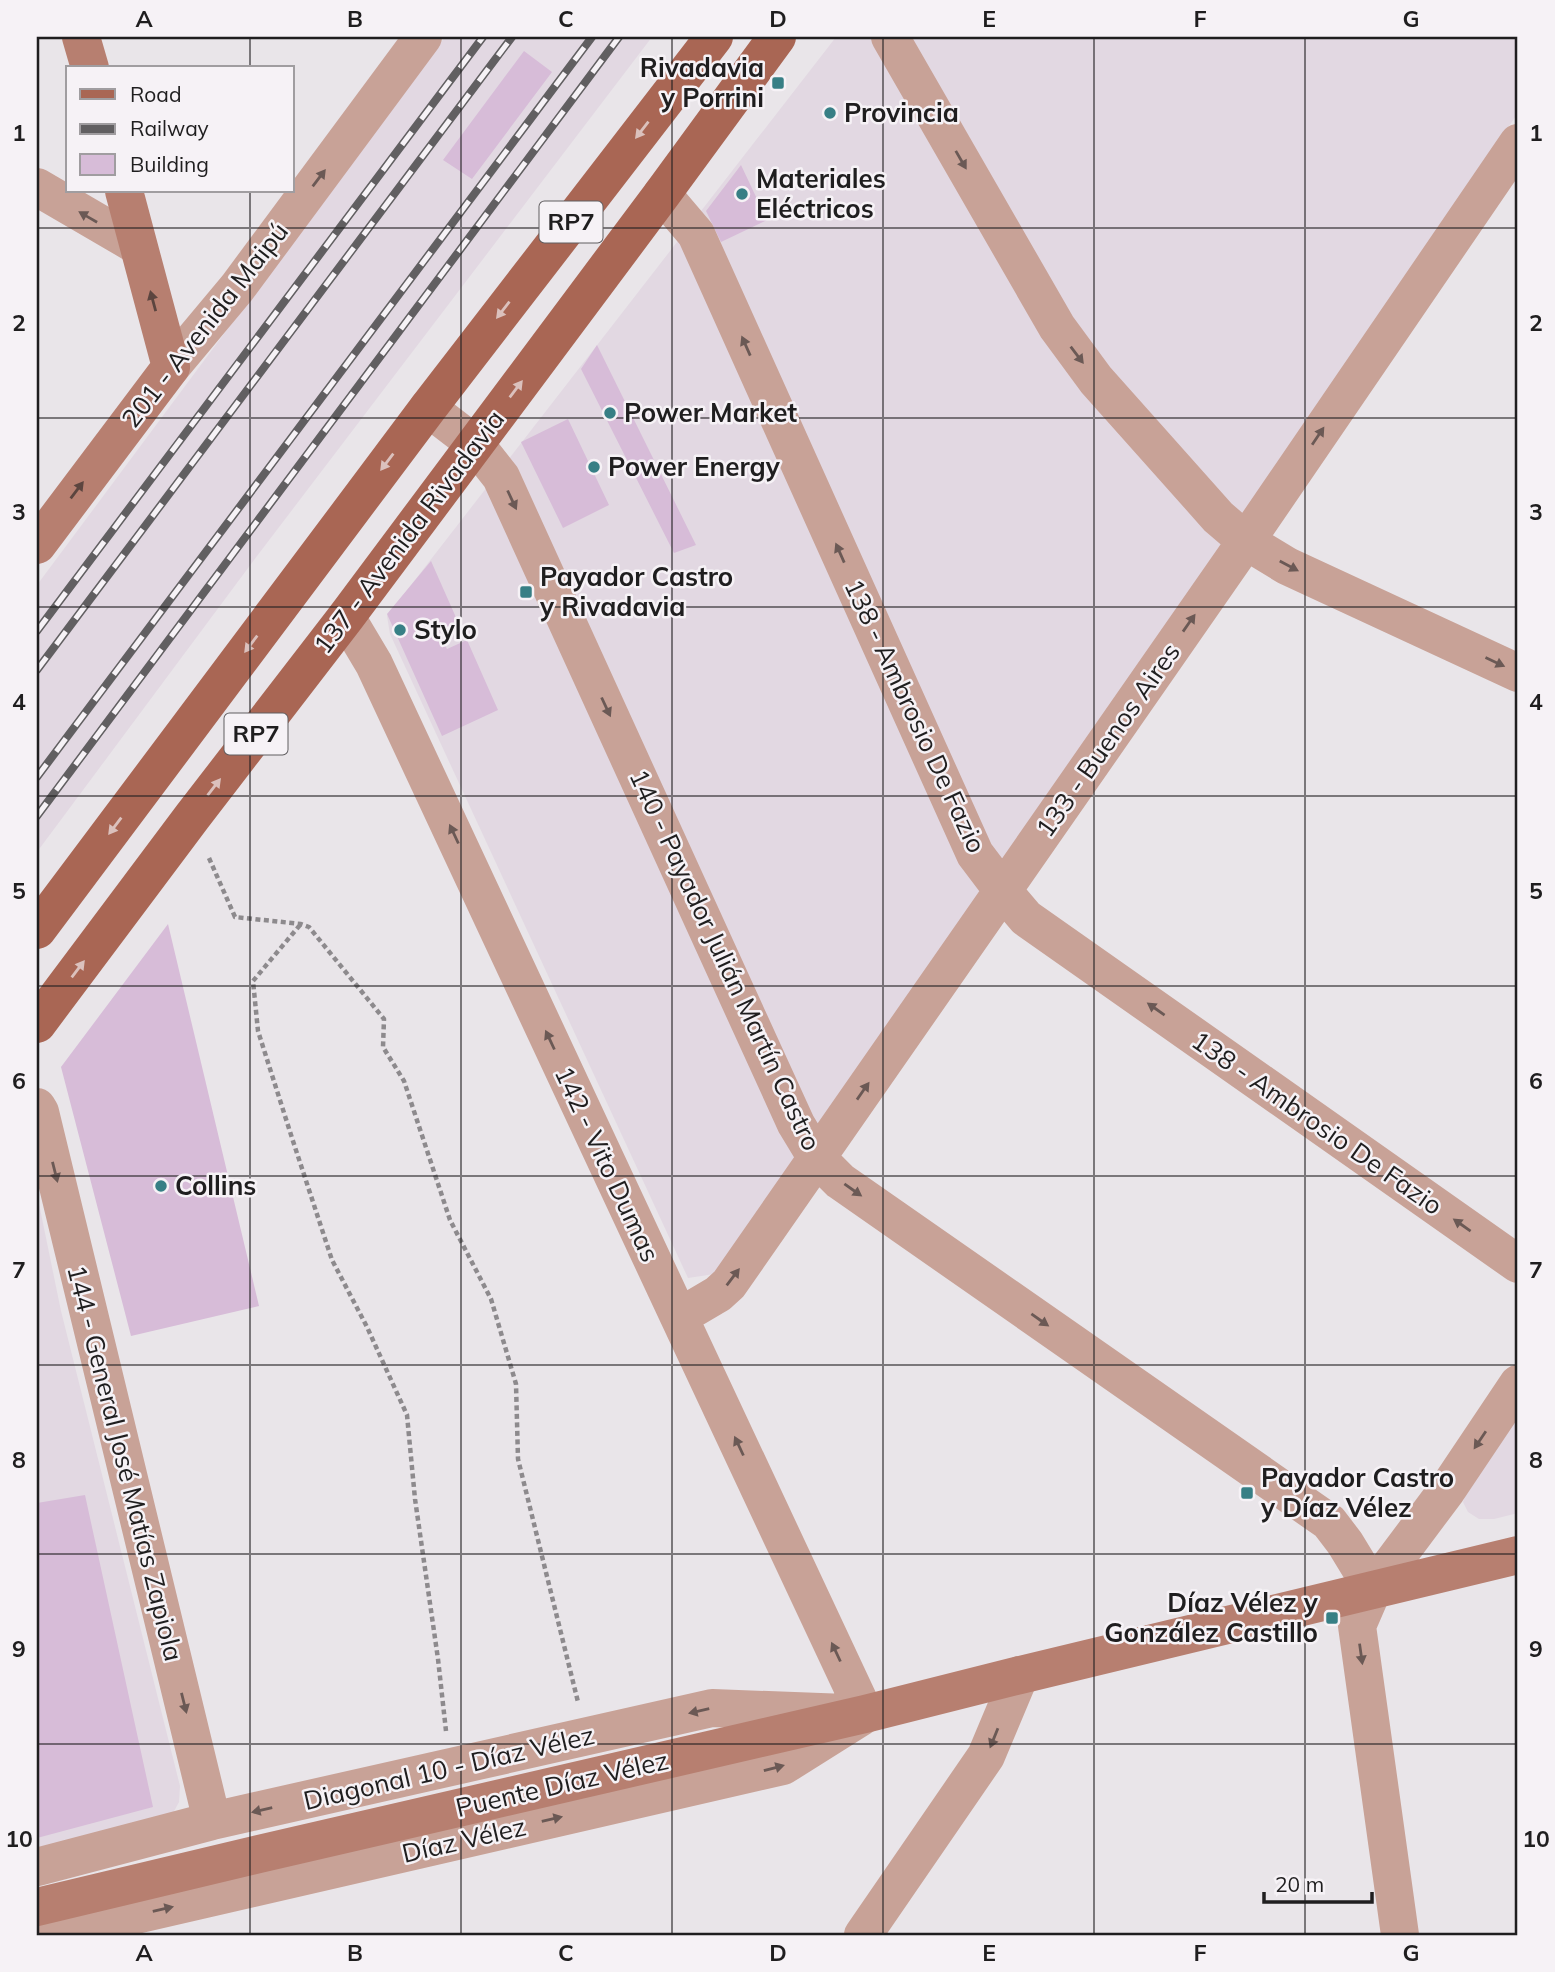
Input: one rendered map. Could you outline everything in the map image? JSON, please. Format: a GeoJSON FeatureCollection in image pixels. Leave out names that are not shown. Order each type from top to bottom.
{"type":"FeatureCollection","features":[{"type":"Feature","properties":{"kind":"main road"},"geometry":{"type":"LineString","coordinates":[[81,37],[89,66]]}},
{"type":"Feature","properties":{"kind":"main road","name":"RP7"},"geometry":{"type":"LineString","coordinates":[[37,930],[428,408],[714,37]]}},
{"type":"Feature","properties":{"kind":"main road","name":"137 - Avenida Rivadavia"},"geometry":{"type":"LineString","coordinates":[[37,1024],[191,817],[346,617],[663,194],[777,37]]}},
{"type":"Feature","properties":{"kind":"main road"},"geometry":{"type":"LineString","coordinates":[[124,192],[171,367]]}},
{"type":"Feature","properties":{"kind":"main road","name":"201 - Avenida Maipú"},"geometry":{"type":"LineString","coordinates":[[37,545],[171,367]]}},
{"type":"Feature","properties":{"kind":"main road","name":"Puente Díaz Vélez"},"geometry":{"type":"LineString","coordinates":[[37,1908],[865,1714],[1518,1555]]}},
{"type":"Feature","properties":{"kind":"street","name":"201 - Avenida Maipú"},"geometry":{"type":"LineString","coordinates":[[171,367],[237,288],[423,37]]}},
{"type":"Feature","properties":{"kind":"street"},"geometry":{"type":"LineString","coordinates":[[890,37],[1057,327],[1096,380],[1218,517],[1247,541],[1287,566],[1518,673]]}},
{"type":"Feature","properties":{"kind":"street","name":"133 - Buenos Aires"},"geometry":{"type":"LineString","coordinates":[[679,1317],[718,1294],[729,1284],[1247,541],[1518,143]]}},
{"type":"Feature","properties":{"kind":"street"},"geometry":{"type":"LineString","coordinates":[[37,187],[138,246]]}},
{"type":"Feature","properties":{"kind":"street","name":"138 - Ambrosio De Fazio"},"geometry":{"type":"LineString","coordinates":[[663,194],[696,234],[975,854],[1003,891],[1026,918],[1518,1264]]}},
{"type":"Feature","properties":{"kind":"street","name":"140 - Payador Julián Martín Castro"},"geometry":{"type":"LineString","coordinates":[[428,408],[475,444],[501,477],[796,1124],[816,1157],[841,1181],[1329,1522],[1373,1589]]}},
{"type":"Feature","properties":{"kind":"street","name":"142 - Vito Dumas"},"geometry":{"type":"LineString","coordinates":[[346,617],[374,664],[865,1714]]}},
{"type":"Feature","properties":{"kind":"street","name":"144 - General José Matías Zapiola"},"geometry":{"type":"LineString","coordinates":[[37,1107],[212,1821]]}},
{"type":"Feature","properties":{"kind":"street"},"geometry":{"type":"LineString","coordinates":[[1400,1935],[1357,1626],[1373,1589],[1447,1490],[1518,1384]]}},
{"type":"Feature","properties":{"kind":"street"},"geometry":{"type":"LineString","coordinates":[[863,1935],[986,1756],[1020,1675]]}},
{"type":"Feature","properties":{"kind":"street","name":"Diagonal 10 - Díaz Vélez"},"geometry":{"type":"LineString","coordinates":[[37,1867],[212,1821],[712,1708],[865,1714]]}},
{"type":"Feature","properties":{"kind":"street","name":"Díaz Vélez"},"geometry":{"type":"LineString","coordinates":[[49,1935],[104,1928],[783,1766],[865,1714]]}},
{"type":"Feature","properties":{"kind":"path"},"geometry":{"type":"LineString","coordinates":[[191,817],[234,917],[309,927],[384,1019],[383,1047],[404,1081],[450,1220],[491,1299],[516,1384],[518,1459],[586,1737]]}},
{"type":"Feature","properties":{"kind":"path"},"geometry":{"type":"LineString","coordinates":[[301,924],[253,981],[258,1031],[332,1260],[407,1415],[415,1499],[438,1659],[450,1768]]}},
{"type":"Feature","properties":{"kind":"shaded area"},"geometry":{"type":"Polygon","coordinates":[[[445,37],[652,37],[254,560],[37,852],[37,585],[445,37]]]}},
{"type":"Feature","properties":{"kind":"shaded area"},"geometry":{"type":"Polygon","coordinates":[[[836,37],[1518,37],[1518,113],[721,1273],[688,1278],[390,634],[387,616],[836,37]]]}},
{"type":"Feature","properties":{"kind":"shaded area"},"geometry":{"type":"Polygon","coordinates":[[[37,1194],[61,1311],[180,1786],[179,1802],[172,1815],[37,1851],[37,1194]]]}},
{"type":"Feature","properties":{"kind":"shaded area"},"geometry":{"type":"Polygon","coordinates":[[[1518,1416],[1518,1513],[1494,1519],[1479,1519],[1468,1512],[1463,1502],[1466,1491],[1518,1416]]]}},
{"type":"Feature","properties":{"kind":"building"},"geometry":{"type":"Polygon","coordinates":[[[524,51],[552,72],[472,179],[443,160],[524,51]]]}},
{"type":"Feature","properties":{"kind":"building"},"geometry":{"type":"Polygon","coordinates":[[[741,165],[767,220],[721,242],[706,211],[741,165]]]}},
{"type":"Feature","properties":{"kind":"building"},"geometry":{"type":"Polygon","coordinates":[[[597,345],[696,545],[674,553],[581,369],[597,345]]]}},
{"type":"Feature","properties":{"kind":"building"},"geometry":{"type":"Polygon","coordinates":[[[568,419],[609,505],[563,528],[521,442],[568,419]]]}},
{"type":"Feature","properties":{"kind":"building"},"geometry":{"type":"Polygon","coordinates":[[[431,561],[458,622],[438,631],[447,649],[467,640],[498,710],[442,736],[387,614],[431,561]]]}},
{"type":"Feature","properties":{"kind":"building","name":"Collins"},"geometry":{"type":"Polygon","coordinates":[[[168,924],[259,1306],[131,1336],[61,1067],[168,924]]]}},
{"type":"Feature","properties":{"kind":"building"},"geometry":{"type":"Polygon","coordinates":[[[85,1495],[153,1807],[37,1838],[37,1503],[85,1495]]]}},
{"type":"Feature","properties":{"kind":"railway"},"geometry":{"type":"LineString","coordinates":[[37,631],[483,37]]}},
{"type":"Feature","properties":{"kind":"railway"},"geometry":{"type":"LineString","coordinates":[[37,670],[512,37]]}},
{"type":"Feature","properties":{"kind":"railway"},"geometry":{"type":"LineString","coordinates":[[37,777],[592,37]]}},
{"type":"Feature","properties":{"kind":"railway"},"geometry":{"type":"LineString","coordinates":[[37,816],[619,37]]}},
{"type":"Feature","properties":{"kind":"place","name":"Rivadavia y Porrini"},"geometry":{"type":"Point","coordinates":[778,83]}},
{"type":"Feature","properties":{"kind":"place","name":"Provincia"},"geometry":{"type":"Point","coordinates":[830,113]}},
{"type":"Feature","properties":{"kind":"place","name":"Materiales Eléctricos"},"geometry":{"type":"Point","coordinates":[742,194]}},
{"type":"Feature","properties":{"kind":"place","name":"Power Market"},"geometry":{"type":"Point","coordinates":[610,413]}},
{"type":"Feature","properties":{"kind":"place","name":"Power Energy"},"geometry":{"type":"Point","coordinates":[594,467]}},
{"type":"Feature","properties":{"kind":"place","name":"Payador Castro y Rivadavia"},"geometry":{"type":"Point","coordinates":[526,592]}},
{"type":"Feature","properties":{"kind":"place","name":"Stylo"},"geometry":{"type":"Point","coordinates":[400,630]}},
{"type":"Feature","properties":{"kind":"place","name":"Collins"},"geometry":{"type":"Point","coordinates":[161,1186]}},
{"type":"Feature","properties":{"kind":"place","name":"Payador Castro y Díaz Vélez"},"geometry":{"type":"Point","coordinates":[1247,1493]}},
{"type":"Feature","properties":{"kind":"place","name":"Díaz Vélez y González Castillo"},"geometry":{"type":"Point","coordinates":[1332,1618]}}]}
